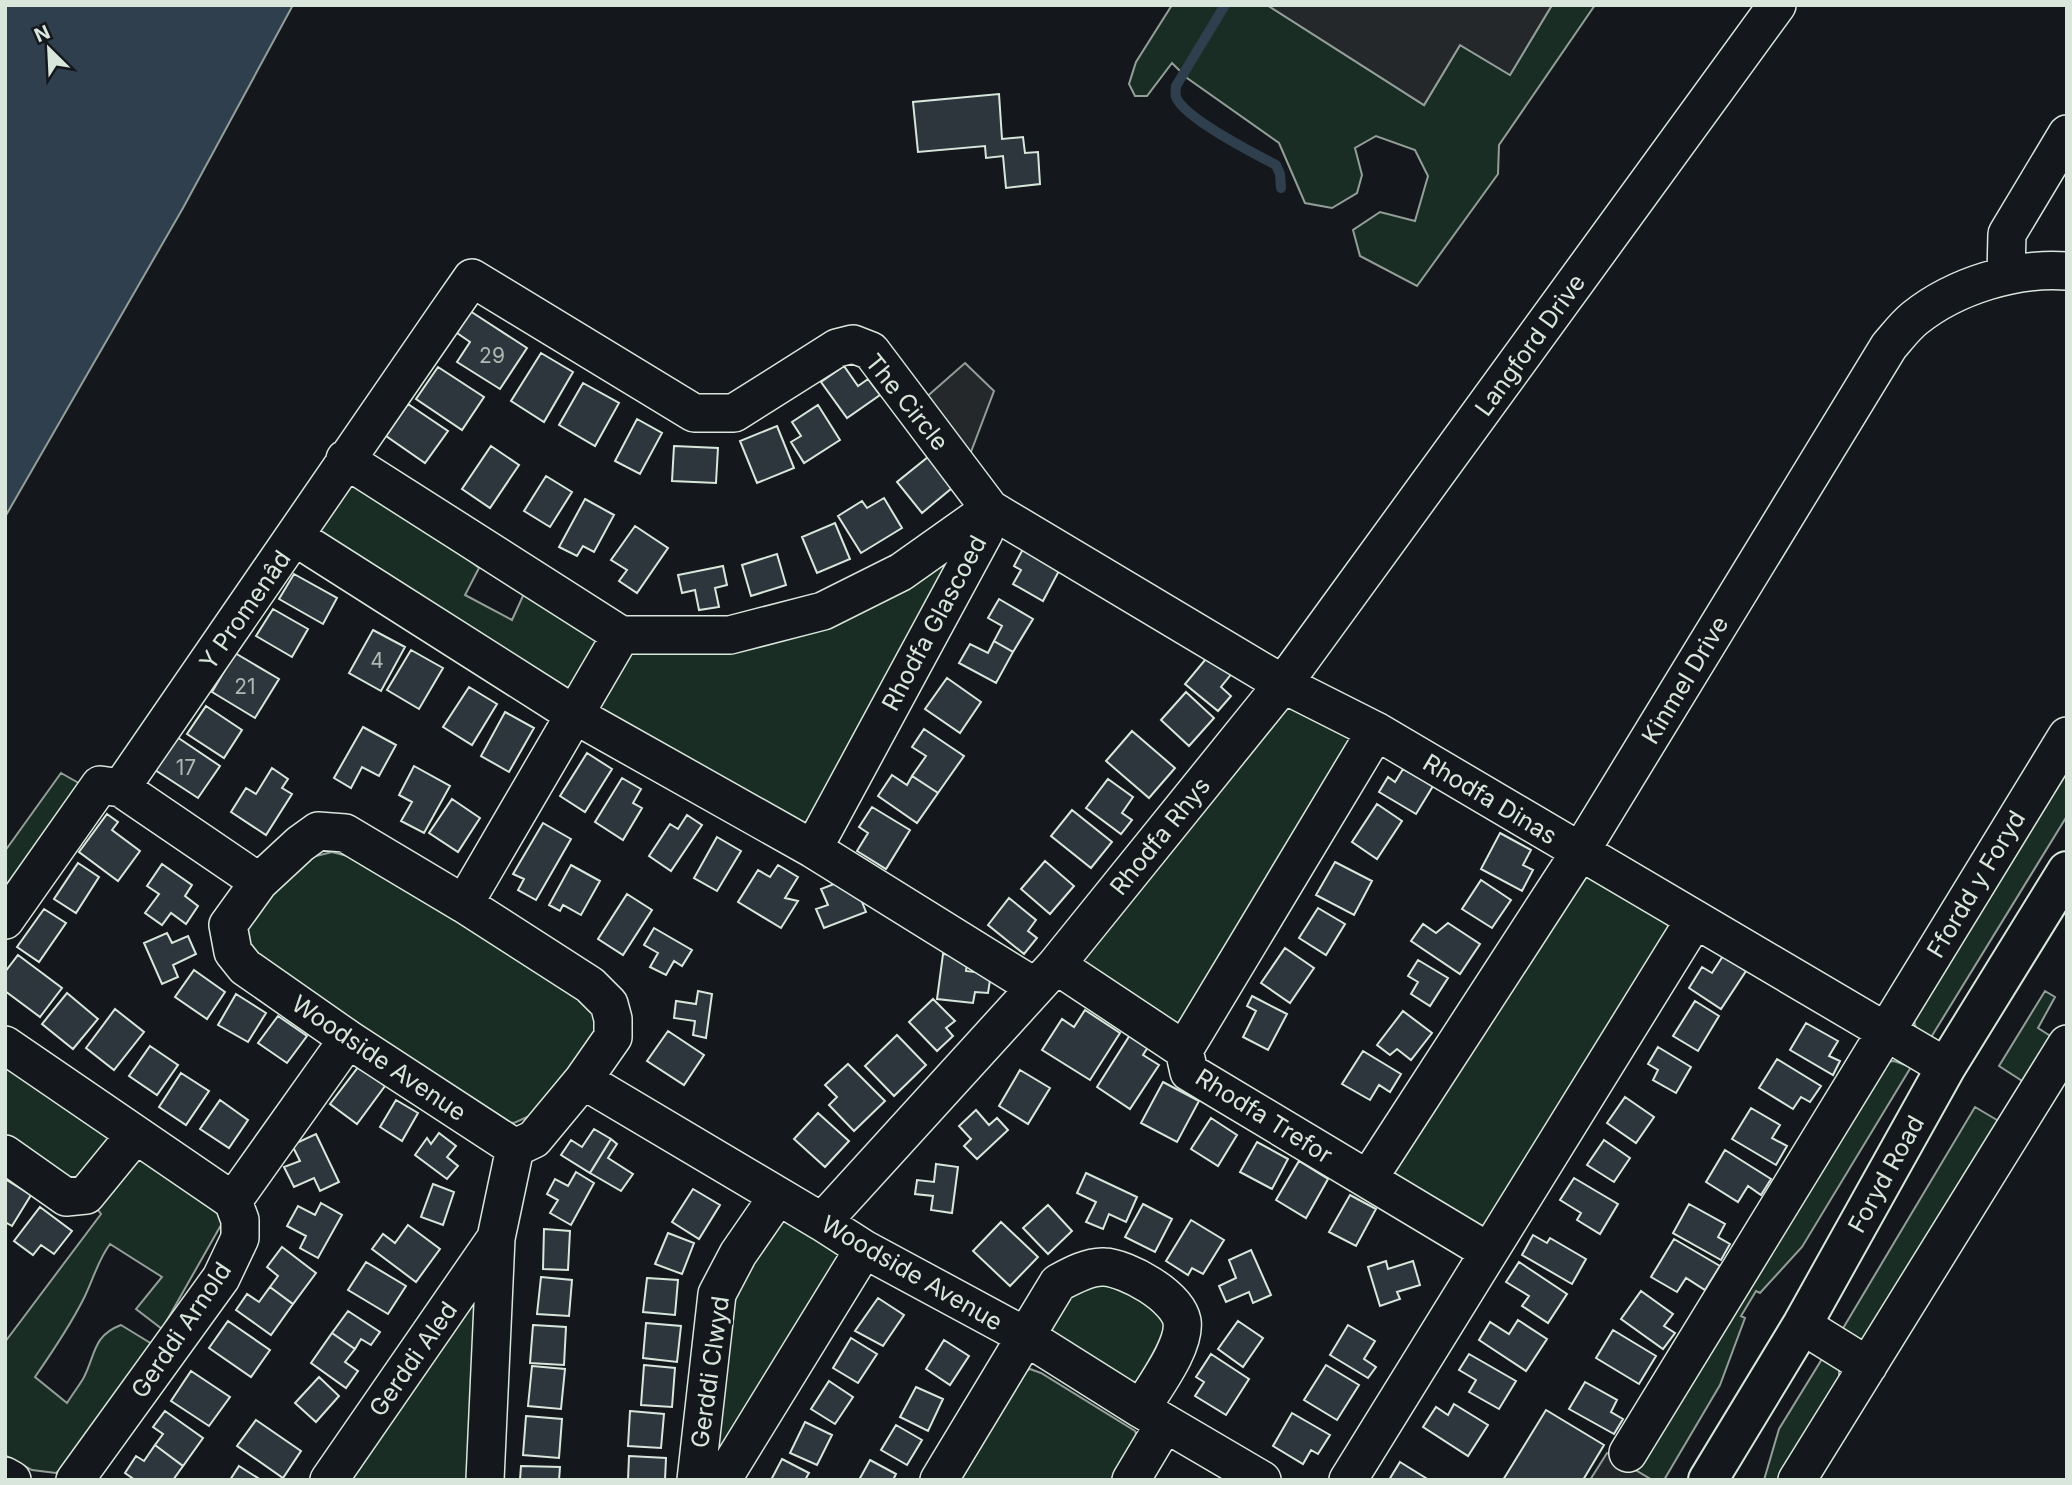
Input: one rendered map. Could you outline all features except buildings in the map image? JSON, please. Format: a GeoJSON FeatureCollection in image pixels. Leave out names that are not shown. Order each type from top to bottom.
{"type":"FeatureCollection","features":[{"type":"Feature","properties":{"kind":"main road","name":"Foryd Road"},"geometry":{"type":"LineString","coordinates":[[1708,1480],[1802,1325],[1946,1067],[2067,871]]}},
{"type":"Feature","properties":{"kind":"street","name":"Langford Drive"},"geometry":{"type":"LineString","coordinates":[[1283,684],[1777,5]]}},
{"type":"Feature","properties":{"kind":"street"},"geometry":{"type":"LineString","coordinates":[[2006,274],[2007,234],[2067,134]]}},
{"type":"Feature","properties":{"kind":"street","name":"Kinmel Drive"},"geometry":{"type":"LineString","coordinates":[[1368,1179],[1580,852],[1889,346],[1914,318],[1949,297],[2006,274],[2045,269],[2067,271]]}},
{"type":"Feature","properties":{"kind":"street","name":"The Circle"},"geometry":{"type":"LineString","coordinates":[[472,278],[694,413],[734,413],[836,348],[853,344],[871,351],[990,509],[1283,684]]}},
{"type":"Feature","properties":{"kind":"street","name":"Y Promenâd"},"geometry":{"type":"LineString","coordinates":[[121,788],[472,278]]}},
{"type":"Feature","properties":{"kind":"street"},"geometry":{"type":"LineString","coordinates":[[345,459],[621,635],[464,904]]}},
{"type":"Feature","properties":{"kind":"street","name":"Rhodfa Glascoed"},"geometry":{"type":"LineString","coordinates":[[621,635],[730,635],[823,611],[901,572],[990,509]]}},
{"type":"Feature","properties":{"kind":"street","name":"Rhodfa Glascoed"},"geometry":{"type":"LineString","coordinates":[[813,849],[984,533],[990,509]]}},
{"type":"Feature","properties":{"kind":"street"},"geometry":{"type":"LineString","coordinates":[[295,537],[575,715],[813,849]]}},
{"type":"Feature","properties":{"kind":"street","name":"Rhodfa Dinas"},"geometry":{"type":"LineString","coordinates":[[1283,684],[1376,731],[1946,1067]]}},
{"type":"Feature","properties":{"kind":"street","name":"Rhodfa Rhys"},"geometry":{"type":"LineString","coordinates":[[822,1222],[1045,976],[1283,684]]}},
{"type":"Feature","properties":{"kind":"street"},"geometry":{"type":"LineString","coordinates":[[1184,1050],[1376,731]]}},
{"type":"Feature","properties":{"kind":"street","name":"Ffordd y Foryd"},"geometry":{"type":"LineString","coordinates":[[1628,1453],[2067,736]]}},
{"type":"Feature","properties":{"kind":"street"},"geometry":{"type":"LineString","coordinates":[[5,920],[100,785],[121,788],[259,882]]}},
{"type":"Feature","properties":{"kind":"street","name":"Woodside Avenue"},"geometry":{"type":"LineString","coordinates":[[318,831],[345,833],[464,904],[590,985],[609,1004],[613,1019],[613,1037],[583,1080],[534,1139],[515,1148],[348,1040],[245,967],[233,952],[228,925],[259,882],[318,831]]}},
{"type":"Feature","properties":{"kind":"street","name":"Rhodfa Trefor"},"geometry":{"type":"LineString","coordinates":[[813,849],[1184,1050],[1189,1072],[1489,1252]]}},
{"type":"Feature","properties":{"kind":"street"},"geometry":{"type":"LineString","coordinates":[[1348,1480],[1695,919]]}},
{"type":"Feature","properties":{"kind":"street"},"geometry":{"type":"LineString","coordinates":[[5,1045],[233,1201],[348,1040]]}},
{"type":"Feature","properties":{"kind":"street"},"geometry":{"type":"LineString","coordinates":[[1797,1480],[2067,1044]]}},
{"type":"Feature","properties":{"kind":"street","name":"Woodside Avenue"},"geometry":{"type":"LineString","coordinates":[[583,1080],[864,1249],[1025,1336],[1262,1480]]}},
{"type":"Feature","properties":{"kind":"street"},"geometry":{"type":"LineString","coordinates":[[5,1154],[66,1197],[86,1195],[135,1135]]}},
{"type":"Feature","properties":{"kind":"street","name":"Gerddi Aled"},"geometry":{"type":"LineString","coordinates":[[485,1480],[496,1238],[515,1148]]}},
{"type":"Feature","properties":{"kind":"street","name":"Gerddi Clwyd"},"geometry":{"type":"LineString","coordinates":[[696,1480],[717,1294],[738,1254],[778,1196]]}},
{"type":"Feature","properties":{"kind":"street","name":"Gerddi Arnold"},"geometry":{"type":"LineString","coordinates":[[75,1480],[221,1278],[240,1238],[240,1220],[233,1201]]}},
{"type":"Feature","properties":{"kind":"street","name":"Gerddi Aled"},"geometry":{"type":"LineString","coordinates":[[329,1480],[496,1238]]}},
{"type":"Feature","properties":{"kind":"street","name":"Gerddi Clwyd"},"geometry":{"type":"LineString","coordinates":[[722,1480],[864,1249]]}},
{"type":"Feature","properties":{"kind":"street","name":"Woodside Avenue"},"geometry":{"type":"LineString","coordinates":[[939,1480],[1058,1283],[1075,1273],[1103,1266],[1129,1273],[1145,1282],[1175,1308],[1182,1321],[1180,1344],[1131,1480]]}},
{"type":"Feature","properties":{"kind":"street"},"geometry":{"type":"LineString","coordinates":[[1802,1325],[1868,1366]]}},
{"type":"Feature","properties":{"kind":"street"},"geometry":{"type":"LineString","coordinates":[[5,1476],[12,1480]]}},
{"type":"Feature","properties":{"kind":"green space"},"geometry":{"type":"Polygon","coordinates":[[[1172,5],[1267,5],[1424,105],[1460,45],[1510,75],[1552,5],[1595,5],[1499,145],[1498,174],[1417,286],[1360,256],[1353,230],[1380,212],[1415,221],[1428,176],[1415,150],[1376,136],[1355,148],[1362,175],[1357,193],[1332,208],[1305,203],[1279,143],[1187,78],[1172,63],[1147,96],[1135,96],[1129,84],[1136,62],[1172,5]]]}},
{"type":"Feature","properties":{"kind":"green space"},"geometry":{"type":"Polygon","coordinates":[[[357,483],[413,515],[479,568],[465,595],[512,620],[527,587],[597,636],[600,649],[571,692],[319,538],[313,523],[337,487],[357,483]]]}},
{"type":"Feature","properties":{"kind":"green space"},"geometry":{"type":"Polygon","coordinates":[[[968,536],[808,829],[601,712],[596,700],[619,658],[636,648],[702,648],[968,536]]]}},
{"type":"Feature","properties":{"kind":"green space"},"geometry":{"type":"Polygon","coordinates":[[[1288,707],[1359,730],[1181,1027],[1083,964],[1085,951],[1288,707]]]}},
{"type":"Feature","properties":{"kind":"green space"},"geometry":{"type":"Polygon","coordinates":[[[2067,763],[2067,816],[1930,1039],[1916,1029],[1915,1012],[2067,763]]]}},
{"type":"Feature","properties":{"kind":"green space"},"geometry":{"type":"Polygon","coordinates":[[[61,773],[91,790],[5,910],[5,851],[61,773]]]}},
{"type":"Feature","properties":{"kind":"green space"},"geometry":{"type":"Polygon","coordinates":[[[332,852],[355,858],[594,1007],[598,1024],[592,1041],[534,1114],[514,1123],[495,1120],[407,1063],[251,948],[243,935],[263,894],[312,857],[332,852]]]}},
{"type":"Feature","properties":{"kind":"green space"},"geometry":{"type":"Polygon","coordinates":[[[1580,867],[1668,914],[1670,927],[1489,1227],[1475,1229],[1392,1177],[1390,1168],[1580,867]]]}},
{"type":"Feature","properties":{"kind":"green space"},"geometry":{"type":"Polygon","coordinates":[[[2045,991],[2055,997],[2038,1028],[2055,1039],[2027,1084],[1999,1066],[2045,991]]]}},
{"type":"Feature","properties":{"kind":"green space"},"geometry":{"type":"Polygon","coordinates":[[[5,1057],[114,1132],[78,1181],[63,1180],[5,1141],[5,1057]]]}},
{"type":"Feature","properties":{"kind":"green space"},"geometry":{"type":"Polygon","coordinates":[[[1894,1061],[1911,1067],[1802,1247],[1760,1293],[1756,1291],[1741,1316],[1745,1318],[1720,1385],[1664,1480],[1652,1480],[1635,1470],[1886,1062],[1894,1061]]]}},
{"type":"Feature","properties":{"kind":"green space"},"geometry":{"type":"Polygon","coordinates":[[[1975,1107],[2002,1123],[1872,1338],[1856,1340],[1842,1330],[1975,1107]]]}},
{"type":"Feature","properties":{"kind":"green space"},"geometry":{"type":"Polygon","coordinates":[[[147,1153],[225,1218],[162,1329],[136,1309],[162,1277],[110,1244],[73,1318],[35,1377],[67,1403],[83,1379],[96,1347],[112,1329],[121,1325],[152,1344],[67,1464],[56,1473],[32,1470],[5,1455],[5,1342],[101,1214],[91,1201],[128,1159],[147,1153]]]}},
{"type":"Feature","properties":{"kind":"green space"},"geometry":{"type":"Polygon","coordinates":[[[789,1218],[838,1250],[839,1260],[722,1463],[709,1454],[730,1291],[776,1219],[789,1218]]]}},
{"type":"Feature","properties":{"kind":"green space"},"geometry":{"type":"Polygon","coordinates":[[[1100,1284],[1144,1301],[1162,1316],[1166,1326],[1167,1337],[1163,1349],[1138,1390],[1042,1337],[1069,1295],[1100,1284]]]}},
{"type":"Feature","properties":{"kind":"green space"},"geometry":{"type":"Polygon","coordinates":[[[480,1286],[472,1480],[346,1480],[480,1286]]]}},
{"type":"Feature","properties":{"kind":"green space"},"geometry":{"type":"Polygon","coordinates":[[[1822,1359],[1839,1364],[1839,1384],[1779,1480],[1764,1480],[1779,1429],[1822,1359]]]}},
{"type":"Feature","properties":{"kind":"green space"},"geometry":{"type":"Polygon","coordinates":[[[1030,1369],[1041,1373],[1135,1431],[1138,1441],[1113,1480],[951,1480],[1021,1373],[1030,1369]]]}},
{"type":"Feature","properties":{"kind":"shaded area"},"geometry":{"type":"Polygon","coordinates":[[[1267,5],[1552,5],[1510,75],[1460,45],[1424,105],[1267,5]]]}},
{"type":"Feature","properties":{"kind":"shaded area"},"geometry":{"type":"Polygon","coordinates":[[[965,363],[994,391],[963,473],[914,408],[965,363]]]}},
{"type":"Feature","properties":{"kind":"shaded area"},"geometry":{"type":"Polygon","coordinates":[[[1607,1453],[1652,1480],[1590,1480],[1607,1453]]]}},
{"type":"Feature","properties":{"kind":"water"},"geometry":{"type":"Polygon","coordinates":[[[5,5],[293,5],[183,208],[5,517],[5,5]]]}},
{"type":"Feature","properties":{"kind":"waterway"},"geometry":{"type":"LineString","coordinates":[[1225,5],[1176,86],[1176,97],[1182,106],[1206,125],[1276,165],[1281,188]]}}]}
